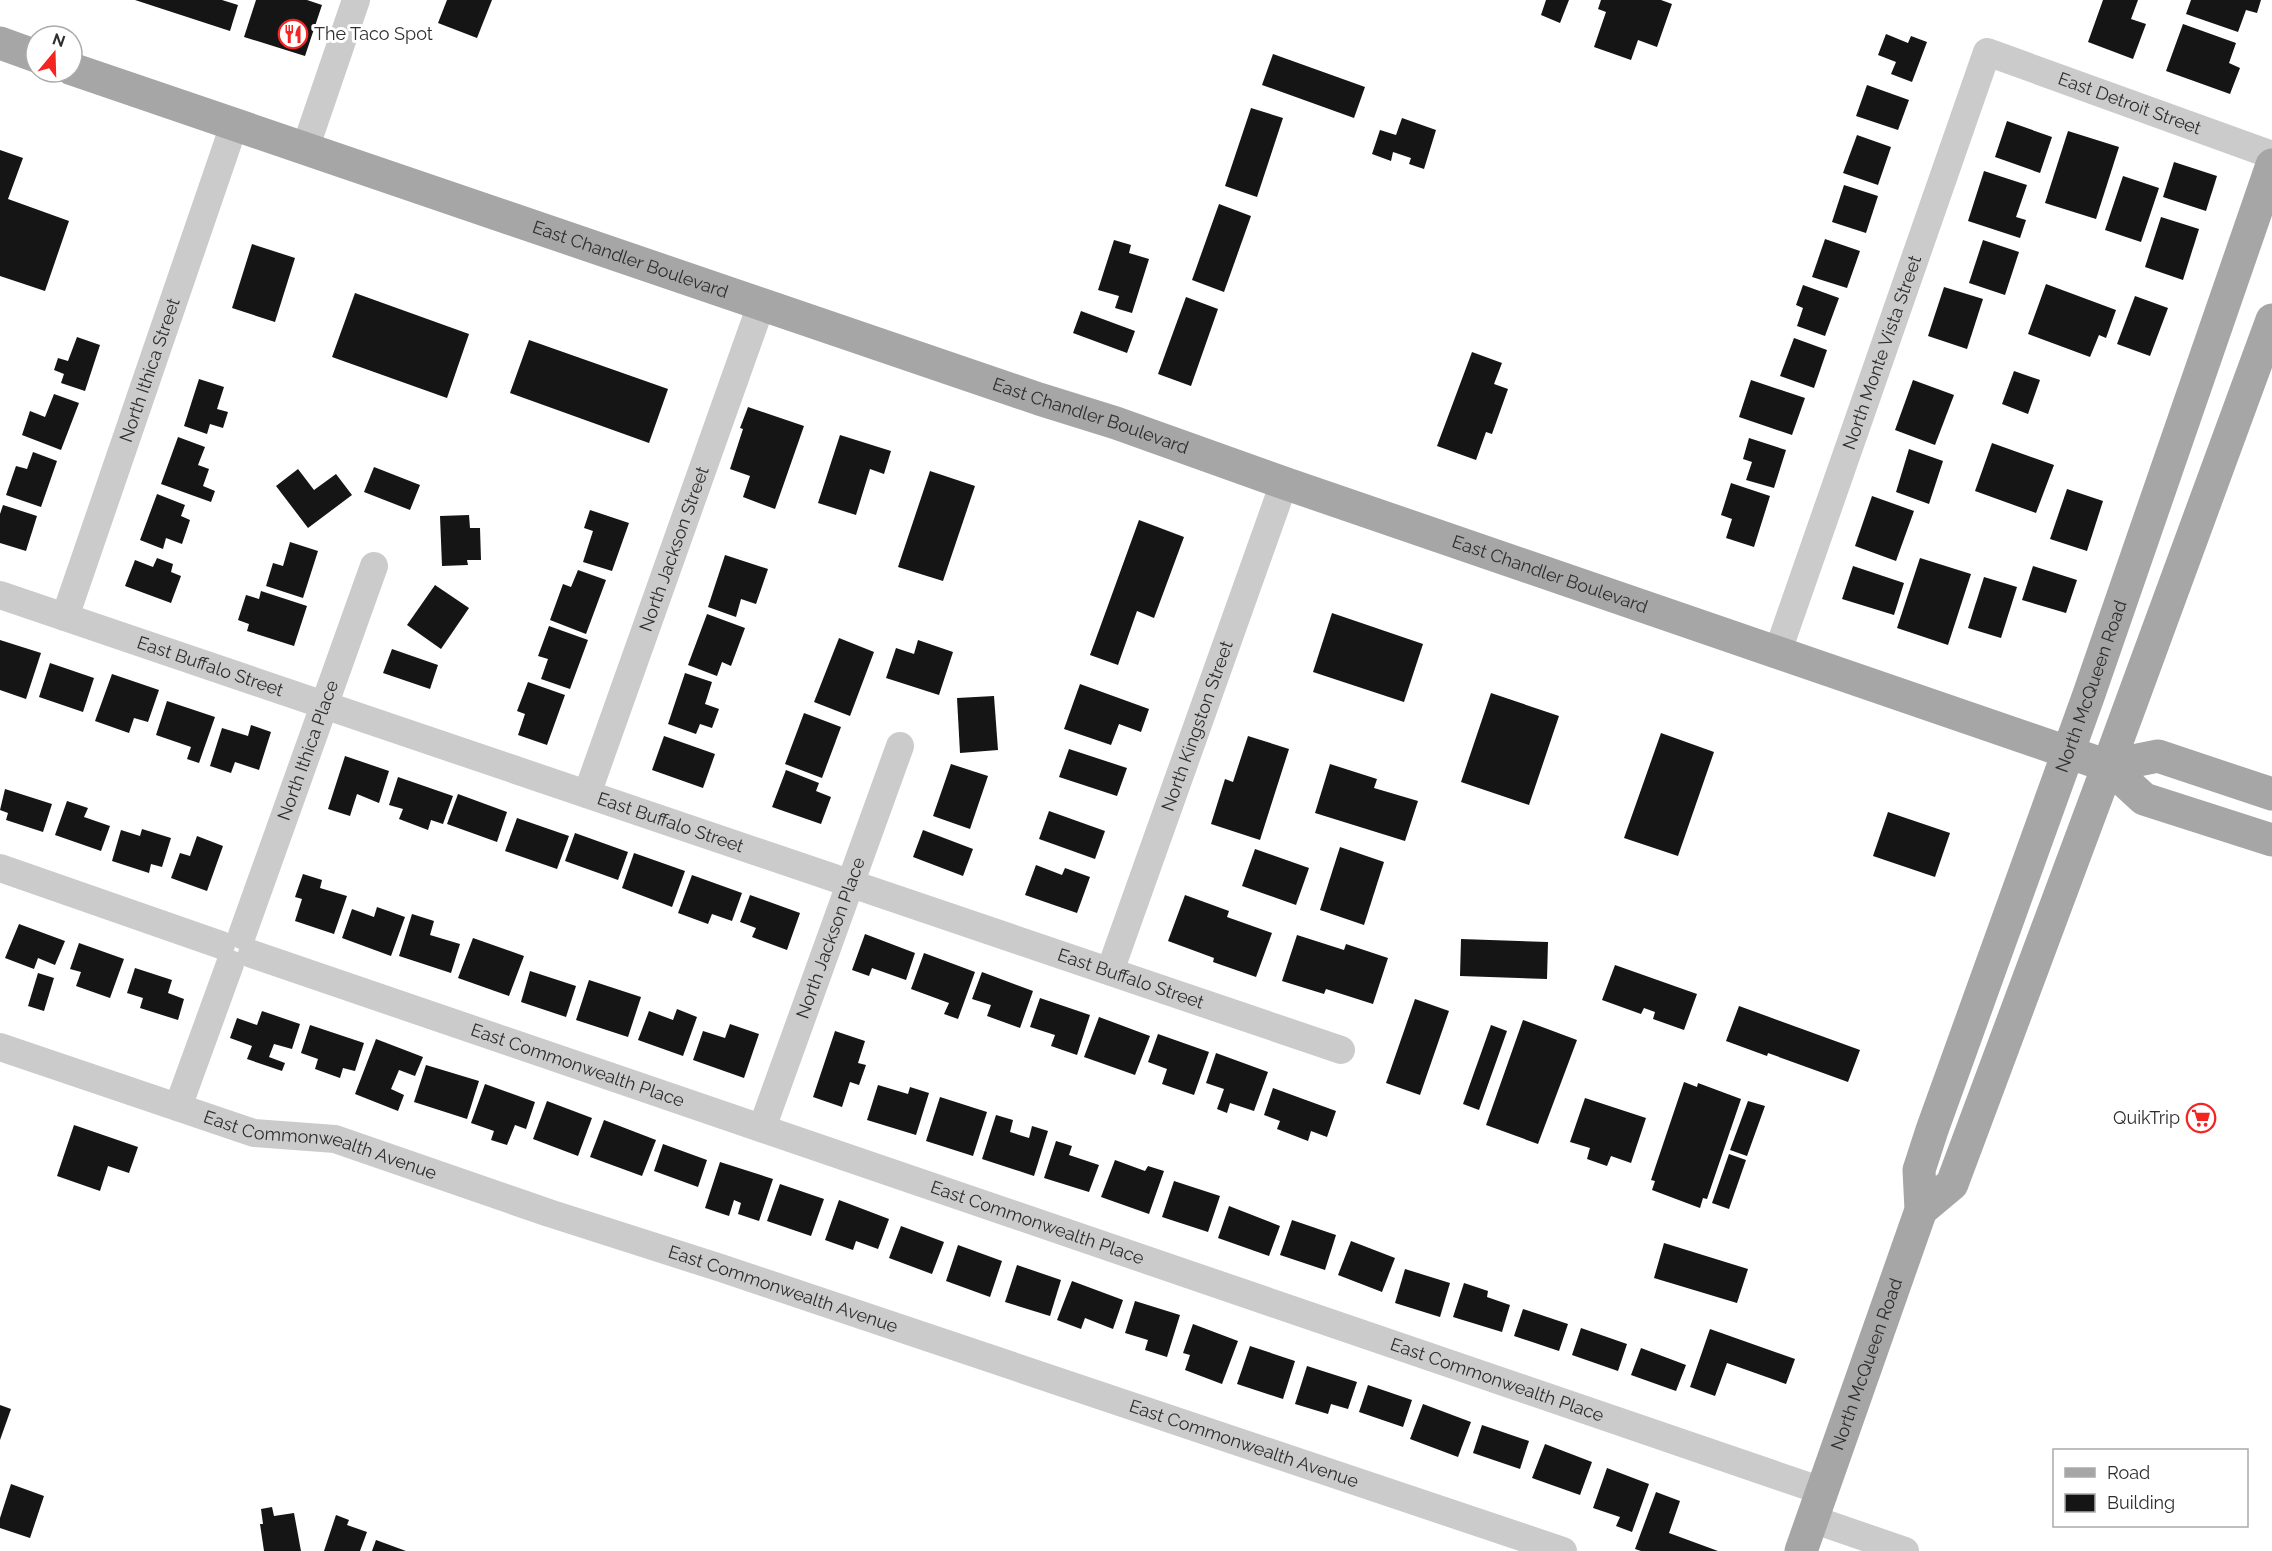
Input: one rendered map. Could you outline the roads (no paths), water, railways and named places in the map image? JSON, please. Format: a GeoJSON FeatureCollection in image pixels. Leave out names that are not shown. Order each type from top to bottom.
{"type":"FeatureCollection","features":[{"type":"Feature","properties":{"kind":"main road"},"geometry":{"type":"LineString","coordinates":[[0,43],[24,52]]}},
{"type":"Feature","properties":{"kind":"main road","name":"East Chandler Boulevard"},"geometry":{"type":"LineString","coordinates":[[84,73],[761,305],[1116,423],[1284,483],[2069,752],[2108,766],[2145,799],[2272,840]]}},
{"type":"Feature","properties":{"kind":"main road","name":"North McQueen Road"},"geometry":{"type":"LineString","coordinates":[[1801,1551],[1921,1210],[1919,1170],[2069,752],[2272,165]]}},
{"type":"Feature","properties":{"kind":"main road"},"geometry":{"type":"LineString","coordinates":[[1921,1210],[1952,1184],[2272,320]]}},
{"type":"Feature","properties":{"kind":"main road"},"geometry":{"type":"LineString","coordinates":[[2108,766],[2158,756],[2272,794]]}},
{"type":"Feature","properties":{"kind":"street"},"geometry":{"type":"LineString","coordinates":[[305,149],[356,0]]}},
{"type":"Feature","properties":{"kind":"street","name":"East Detroit Street"},"geometry":{"type":"LineString","coordinates":[[1987,52],[2272,155]]}},
{"type":"Feature","properties":{"kind":"street","name":"North Monte Vista Street"},"geometry":{"type":"LineString","coordinates":[[1778,651],[1987,52]]}},
{"type":"Feature","properties":{"kind":"street","name":"North Ithica Street"},"geometry":{"type":"LineString","coordinates":[[65,617],[234,125]]}},
{"type":"Feature","properties":{"kind":"street","name":"North Jackson Street"},"geometry":{"type":"LineString","coordinates":[[588,794],[761,305]]}},
{"type":"Feature","properties":{"kind":"street","name":"North Kingston Street"},"geometry":{"type":"LineString","coordinates":[[1110,971],[1284,483]]}},
{"type":"Feature","properties":{"kind":"street","name":"North Ithica Place"},"geometry":{"type":"LineString","coordinates":[[178,1107],[374,566]]}},
{"type":"Feature","properties":{"kind":"street","name":"East Buffalo Street"},"geometry":{"type":"LineString","coordinates":[[0,595],[1341,1050]]}},
{"type":"Feature","properties":{"kind":"street","name":"North Jackson Place"},"geometry":{"type":"LineString","coordinates":[[762,1128],[900,746]]}},
{"type":"Feature","properties":{"kind":"street","name":"East Commonwealth Place"},"geometry":{"type":"LineString","coordinates":[[0,868],[762,1128],[1817,1505],[1905,1551]]}},
{"type":"Feature","properties":{"kind":"street","name":"East Commonwealth Avenue"},"geometry":{"type":"LineString","coordinates":[[0,1047],[254,1133],[336,1139],[549,1213],[721,1268],[1563,1551]]}},
{"type":"Feature","properties":{"kind":"place","name":"The Taco Spot"},"geometry":{"type":"Point","coordinates":[293,34]}},
{"type":"Feature","properties":{"kind":"place","name":"QuikTrip"},"geometry":{"type":"Point","coordinates":[2201,1118]}}]}
